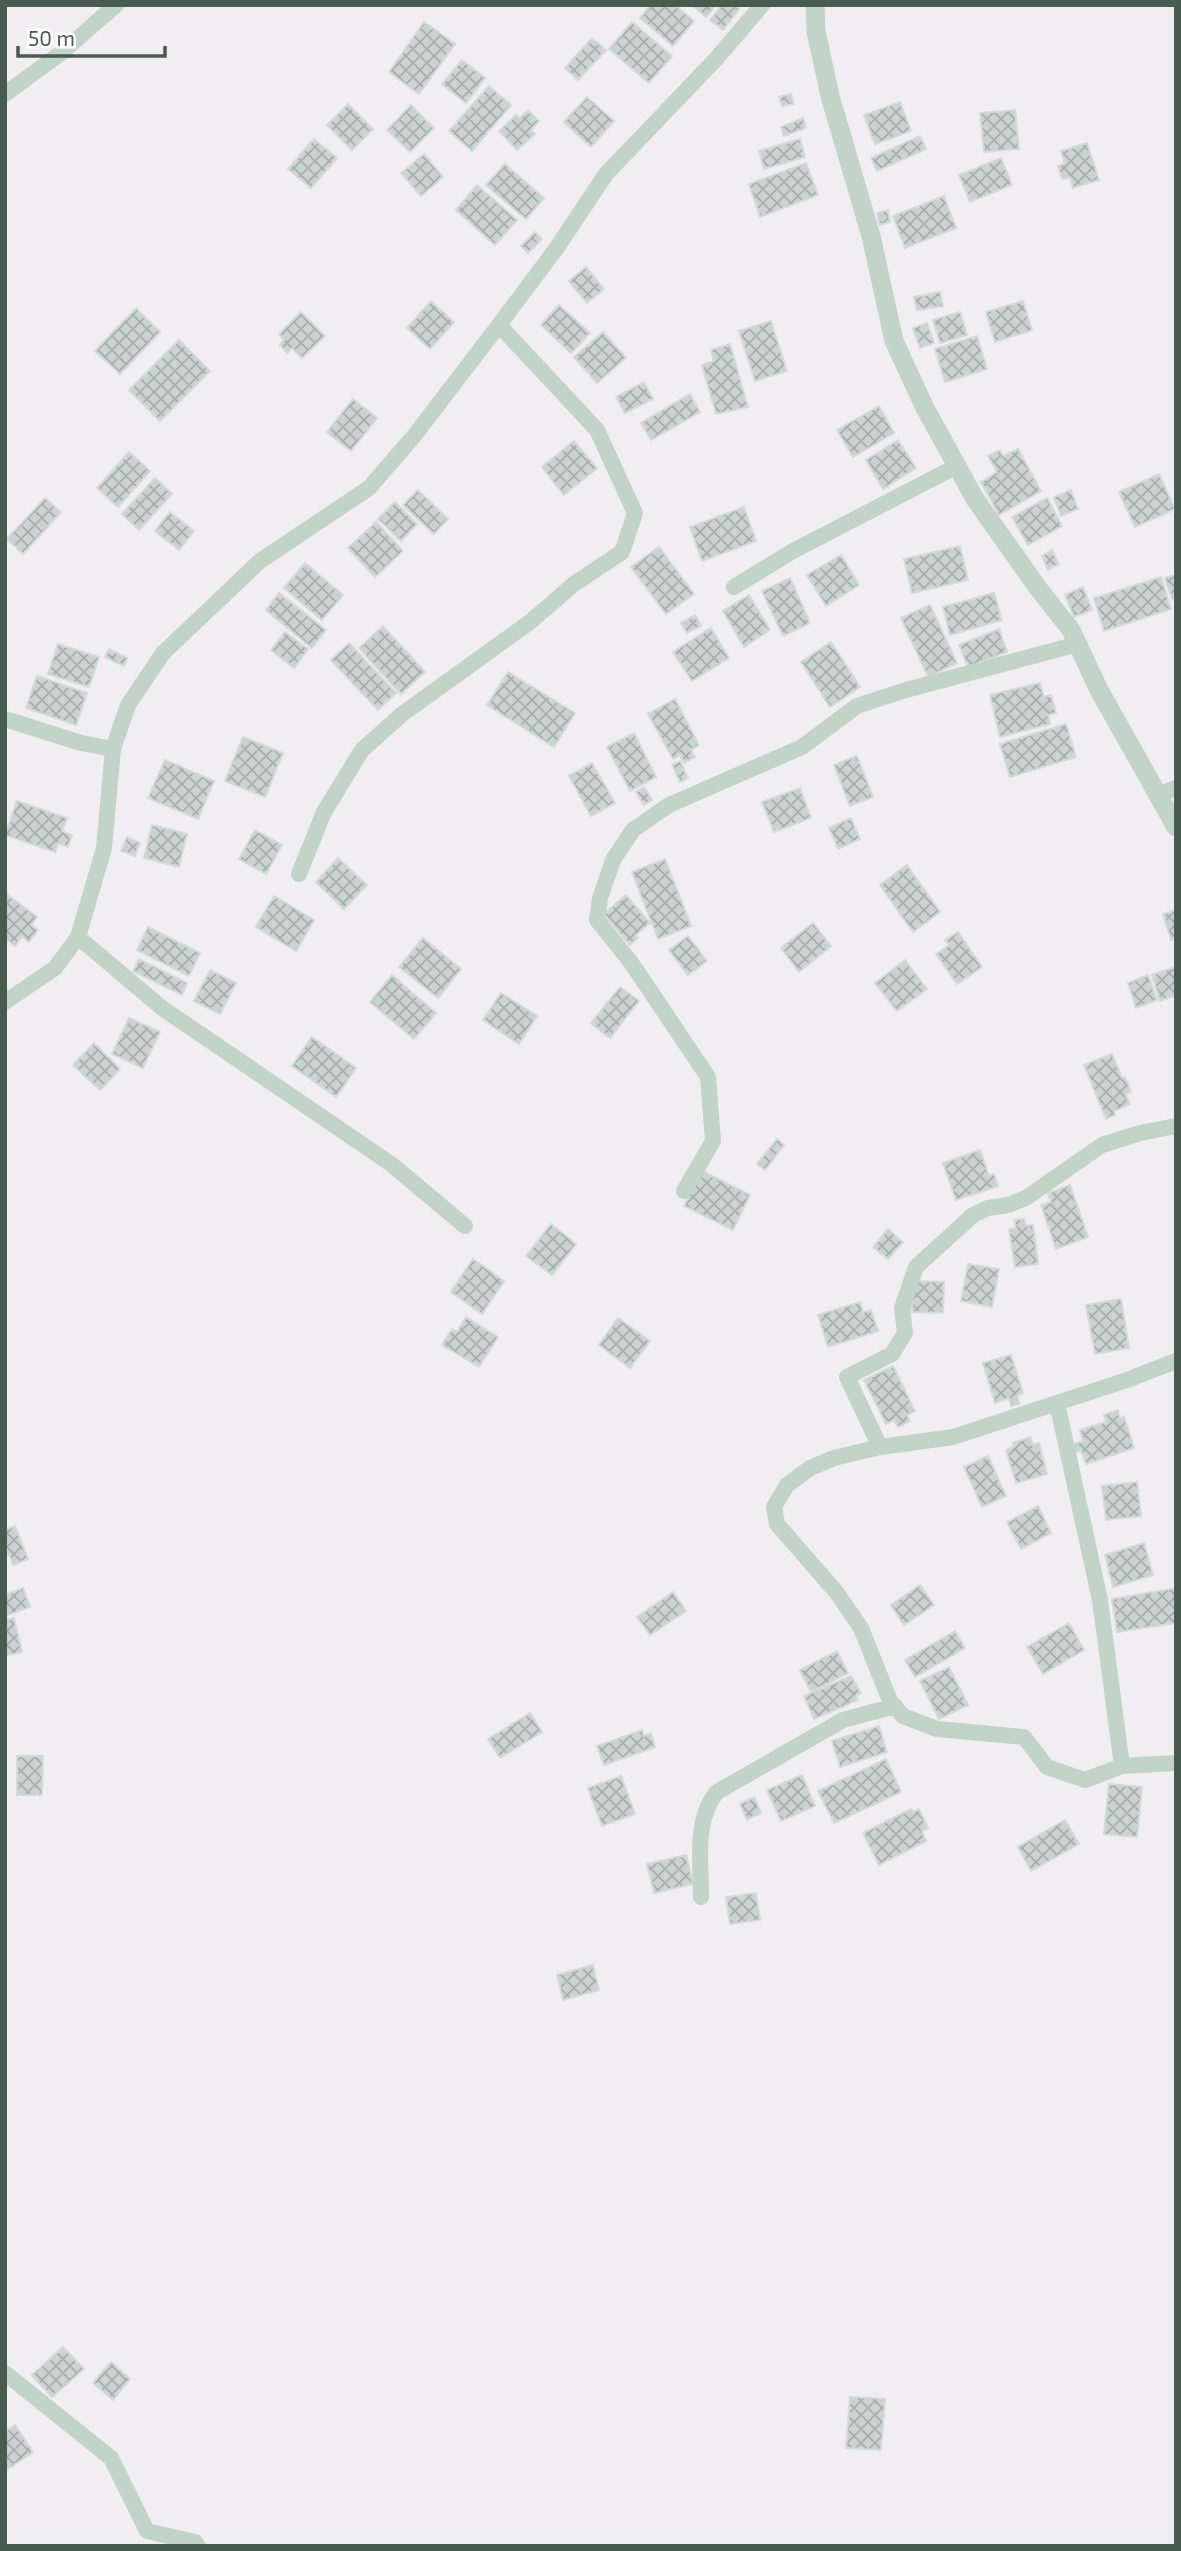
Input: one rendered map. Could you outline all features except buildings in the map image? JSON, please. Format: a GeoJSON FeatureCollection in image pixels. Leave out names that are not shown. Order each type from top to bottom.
{"type":"FeatureCollection","features":[{"type":"Feature","properties":{"kind":"street"},"geometry":{"type":"LineString","coordinates":[[5,94],[61,53],[116,5]]}},
{"type":"Feature","properties":{"kind":"street"},"geometry":{"type":"LineString","coordinates":[[5,1002],[55,968],[78,937],[104,849],[113,749],[128,705],[163,653],[260,561],[369,488],[414,436],[499,325],[556,249],[606,174],[716,59],[762,5]]}},
{"type":"Feature","properties":{"kind":"street"},"geometry":{"type":"LineString","coordinates":[[816,5],[816,31],[830,96],[871,236],[894,341],[925,408],[975,499],[1071,630],[1099,690],[1167,792],[1176,827]]}},
{"type":"Feature","properties":{"kind":"street"},"geometry":{"type":"LineString","coordinates":[[299,874],[324,812],[362,750],[401,715],[530,622],[574,584],[622,552],[635,513],[597,430],[499,325]]}},
{"type":"Feature","properties":{"kind":"street"},"geometry":{"type":"LineString","coordinates":[[734,587],[793,551],[957,466]]}},
{"type":"Feature","properties":{"kind":"street"},"geometry":{"type":"LineString","coordinates":[[684,1191],[713,1141],[708,1077],[631,961],[597,920],[600,898],[613,860],[633,830],[669,805],[802,747],[857,706],[906,690],[1078,644]]}},
{"type":"Feature","properties":{"kind":"street"},"geometry":{"type":"LineString","coordinates":[[5,719],[81,743],[113,749]]}},
{"type":"Feature","properties":{"kind":"street"},"geometry":{"type":"LineString","coordinates":[[78,937],[162,1008],[391,1164],[466,1226]]}},
{"type":"Feature","properties":{"kind":"street"},"geometry":{"type":"LineString","coordinates":[[880,1447],[847,1377],[892,1354],[905,1333],[902,1308],[916,1267],[973,1215],[1026,1198],[1102,1145],[1140,1133],[1176,1126]]}},
{"type":"Feature","properties":{"kind":"street"},"geometry":{"type":"LineString","coordinates":[[1176,1361],[1127,1380],[953,1437],[880,1447],[834,1458],[810,1468],[787,1485],[774,1507],[777,1524],[837,1593],[861,1628],[890,1701],[903,1716],[937,1729],[1024,1737],[1047,1767],[1085,1780],[1122,1766],[1176,1763]]}},
{"type":"Feature","properties":{"kind":"street"},"geometry":{"type":"LineString","coordinates":[[1057,1403],[1100,1600],[1122,1766]]}},
{"type":"Feature","properties":{"kind":"street"},"geometry":{"type":"LineString","coordinates":[[701,1897],[701,1835],[707,1803],[717,1792],[843,1720],[895,1706]]}},
{"type":"Feature","properties":{"kind":"street"},"geometry":{"type":"LineString","coordinates":[[5,2373],[111,2458],[148,2531],[195,2542],[198,2546]]}}]}
